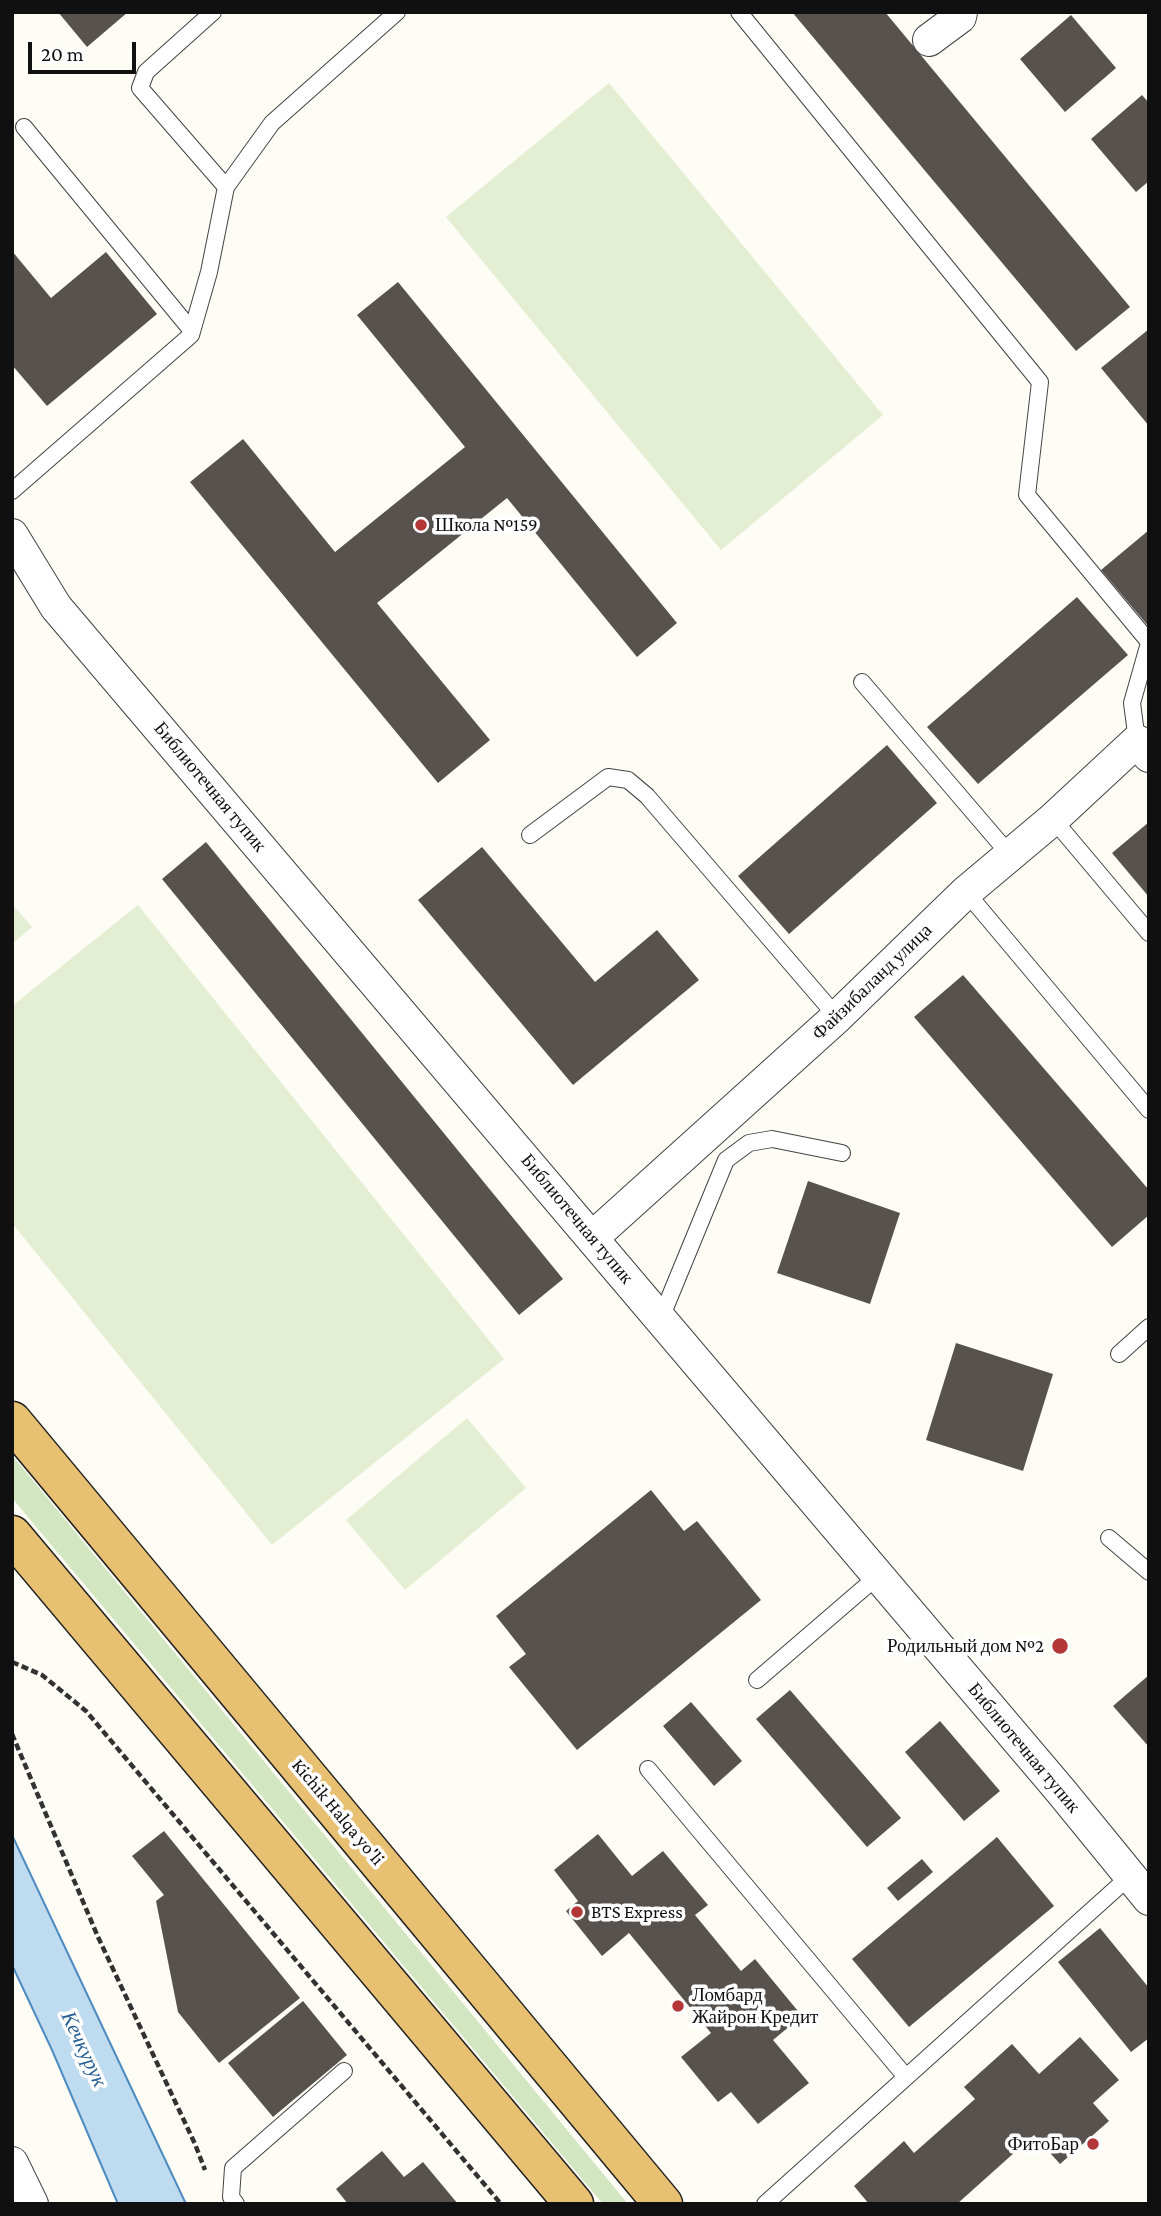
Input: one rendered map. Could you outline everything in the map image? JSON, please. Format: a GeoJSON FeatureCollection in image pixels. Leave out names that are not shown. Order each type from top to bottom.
{"type":"FeatureCollection","features":[{"type":"Feature","properties":{"kind":"highway","name":"Kichik Halqa yo'li"},"geometry":{"type":"LineString","coordinates":[[12,1421],[663,2204]]}},
{"type":"Feature","properties":{"kind":"highway"},"geometry":{"type":"LineString","coordinates":[[12,1535],[574,2204]]}},
{"type":"Feature","properties":{"kind":"street"},"geometry":{"type":"LineString","coordinates":[[929,40],[960,18],[961,12]]}},
{"type":"Feature","properties":{"kind":"street","name":"Библиотечная тупик"},"geometry":{"type":"LineString","coordinates":[[12,535],[56,607],[593,1237],[1052,1780],[1139,1887]]}},
{"type":"Feature","properties":{"kind":"street","name":"Файзибаланд улица"},"geometry":{"type":"LineString","coordinates":[[593,1237],[837,1017],[966,892],[1053,818],[1143,749]]}},
{"type":"Feature","properties":{"kind":"street"},"geometry":{"type":"LineString","coordinates":[[12,2163],[32,2204]]}},
{"type":"Feature","properties":{"kind":"lane"},"geometry":{"type":"LineString","coordinates":[[213,12],[146,72],[140,88],[226,187]]}},
{"type":"Feature","properties":{"kind":"lane"},"geometry":{"type":"LineString","coordinates":[[12,491],[191,335],[209,272],[226,187],[272,124],[397,12]]}},
{"type":"Feature","properties":{"kind":"lane"},"geometry":{"type":"LineString","coordinates":[[739,12],[1040,382],[1027,495],[1149,643],[1132,703],[1143,749]]}},
{"type":"Feature","properties":{"kind":"lane"},"geometry":{"type":"LineString","coordinates":[[24,127],[192,331]]}},
{"type":"Feature","properties":{"kind":"lane"},"geometry":{"type":"LineString","coordinates":[[862,682],[1010,855]]}},
{"type":"Feature","properties":{"kind":"lane"},"geometry":{"type":"LineString","coordinates":[[530,835],[608,777],[628,780],[647,796],[837,1017]]}},
{"type":"Feature","properties":{"kind":"lane"},"geometry":{"type":"LineString","coordinates":[[1053,818],[1149,933]]}},
{"type":"Feature","properties":{"kind":"lane"},"geometry":{"type":"LineString","coordinates":[[966,892],[1149,1110]]}},
{"type":"Feature","properties":{"kind":"lane"},"geometry":{"type":"LineString","coordinates":[[661,1318],[726,1160],[749,1143],[772,1139],[842,1153]]}},
{"type":"Feature","properties":{"kind":"lane"},"geometry":{"type":"LineString","coordinates":[[1119,1354],[1149,1327]]}},
{"type":"Feature","properties":{"kind":"lane"},"geometry":{"type":"LineString","coordinates":[[1109,1538],[1149,1572]]}},
{"type":"Feature","properties":{"kind":"lane"},"geometry":{"type":"LineString","coordinates":[[757,1680],[879,1576]]}},
{"type":"Feature","properties":{"kind":"lane"},"geometry":{"type":"LineString","coordinates":[[648,1769],[906,2077]]}},
{"type":"Feature","properties":{"kind":"lane"},"geometry":{"type":"LineString","coordinates":[[765,2204],[906,2077],[1139,1887]]}},
{"type":"Feature","properties":{"kind":"lane"},"geometry":{"type":"LineString","coordinates":[[236,2204],[231,2197],[233,2168],[344,2071]]}},
{"type":"Feature","properties":{"kind":"path"},"geometry":{"type":"LineString","coordinates":[[12,1662],[42,1675],[86,1711],[501,2204]]}},
{"type":"Feature","properties":{"kind":"path"},"geometry":{"type":"LineString","coordinates":[[12,1734],[98,1937],[208,2180]]}},
{"type":"Feature","properties":{"kind":"green space"},"geometry":{"type":"Polygon","coordinates":[[[609,83],[883,415],[721,550],[446,217],[609,83]]]}},
{"type":"Feature","properties":{"kind":"green space"},"geometry":{"type":"Polygon","coordinates":[[[12,904],[32,927],[12,944],[12,904]]]}},
{"type":"Feature","properties":{"kind":"green space"},"geometry":{"type":"Polygon","coordinates":[[[138,905],[504,1359],[272,1545],[12,1223],[12,1006],[138,905]]]}},
{"type":"Feature","properties":{"kind":"green space"},"geometry":{"type":"Polygon","coordinates":[[[467,1418],[526,1488],[405,1590],[346,1520],[467,1418]]]}},
{"type":"Feature","properties":{"kind":"green space"},"geometry":{"type":"Polygon","coordinates":[[[12,1455],[628,2204],[603,2204],[12,1498],[12,1455]]]}},
{"type":"Feature","properties":{"kind":"water","name":"Кечкурук"},"geometry":{"type":"Polygon","coordinates":[[[12,1835],[186,2204],[118,2204],[52,2050],[12,1965],[12,1835]]]}},
{"type":"Feature","properties":{"kind":"building"},"geometry":{"type":"Polygon","coordinates":[[[58,12],[128,12],[87,47],[58,12]]]}},
{"type":"Feature","properties":{"kind":"building"},"geometry":{"type":"Polygon","coordinates":[[[792,12],[885,12],[1130,307],[1076,351],[792,12]]]}},
{"type":"Feature","properties":{"kind":"building"},"geometry":{"type":"Polygon","coordinates":[[[1071,15],[1116,68],[1065,112],[1020,59],[1071,15]]]}},
{"type":"Feature","properties":{"kind":"building"},"geometry":{"type":"Polygon","coordinates":[[[1142,95],[1149,103],[1149,181],[1136,192],[1091,139],[1142,95]]]}},
{"type":"Feature","properties":{"kind":"building"},"geometry":{"type":"Polygon","coordinates":[[[12,251],[51,298],[106,252],[157,314],[47,406],[12,365],[12,251]]]}},
{"type":"Feature","properties":{"kind":"building","name":"Школа №159"},"geometry":{"type":"Polygon","coordinates":[[[398,282],[677,623],[637,657],[507,498],[377,603],[490,740],[438,783],[190,482],[243,439],[335,552],[465,447],[357,315],[398,282]]]}},
{"type":"Feature","properties":{"kind":"building"},"geometry":{"type":"Polygon","coordinates":[[[1149,329],[1149,426],[1101,368],[1149,329]]]}},
{"type":"Feature","properties":{"kind":"building"},"geometry":{"type":"Polygon","coordinates":[[[1149,530],[1149,627],[1101,570],[1149,530]]]}},
{"type":"Feature","properties":{"kind":"building"},"geometry":{"type":"Polygon","coordinates":[[[1077,597],[1128,655],[978,784],[927,727],[1077,597]]]}},
{"type":"Feature","properties":{"kind":"building"},"geometry":{"type":"Polygon","coordinates":[[[887,745],[937,803],[789,934],[738,876],[887,745]]]}},
{"type":"Feature","properties":{"kind":"building"},"geometry":{"type":"Polygon","coordinates":[[[1149,822],[1149,897],[1112,853],[1149,822]]]}},
{"type":"Feature","properties":{"kind":"building"},"geometry":{"type":"Polygon","coordinates":[[[206,842],[563,1279],[519,1315],[162,879],[206,842]]]}},
{"type":"Feature","properties":{"kind":"building"},"geometry":{"type":"Polygon","coordinates":[[[482,847],[595,982],[657,930],[699,980],[573,1085],[418,900],[482,847]]]}},
{"type":"Feature","properties":{"kind":"building"},"geometry":{"type":"Polygon","coordinates":[[[963,975],[1149,1190],[1149,1215],[1112,1247],[914,1017],[963,975]]]}},
{"type":"Feature","properties":{"kind":"building"},"geometry":{"type":"Polygon","coordinates":[[[808,1181],[900,1213],[870,1304],[777,1273],[808,1181]]]}},
{"type":"Feature","properties":{"kind":"building"},"geometry":{"type":"Polygon","coordinates":[[[956,1343],[1053,1374],[1023,1471],[926,1440],[956,1343]]]}},
{"type":"Feature","properties":{"kind":"building"},"geometry":{"type":"Polygon","coordinates":[[[651,1490],[684,1531],[697,1521],[761,1600],[577,1750],[509,1667],[526,1654],[496,1616],[651,1490]]]}},
{"type":"Feature","properties":{"kind":"building"},"geometry":{"type":"Polygon","coordinates":[[[1149,1675],[1149,1747],[1113,1706],[1149,1675]]]}},
{"type":"Feature","properties":{"kind":"building"},"geometry":{"type":"Polygon","coordinates":[[[790,1690],[901,1818],[867,1847],[756,1719],[790,1690]]]}},
{"type":"Feature","properties":{"kind":"building"},"geometry":{"type":"Polygon","coordinates":[[[691,1702],[742,1761],[714,1786],[663,1726],[691,1702]]]}},
{"type":"Feature","properties":{"kind":"building"},"geometry":{"type":"Polygon","coordinates":[[[940,1721],[1000,1791],[964,1821],[905,1752],[940,1721]]]}},
{"type":"Feature","properties":{"kind":"building"},"geometry":{"type":"Polygon","coordinates":[[[164,1831],[300,1998],[219,2063],[178,2012],[156,1901],[164,1895],[132,1856],[164,1831]]]}},
{"type":"Feature","properties":{"kind":"building"},"geometry":{"type":"Polygon","coordinates":[[[598,1834],[632,1876],[663,1851],[708,1905],[695,1915],[741,1971],[755,1959],[802,2016],[773,2040],[809,2083],[758,2124],[731,2092],[718,2102],[681,2057],[711,2033],[629,1933],[602,1956],[566,1911],[578,1901],[554,1870],[598,1834]]]}},
{"type":"Feature","properties":{"kind":"building"},"geometry":{"type":"Polygon","coordinates":[[[997,1837],[1054,1906],[909,2027],[852,1959],[997,1837]]]}},
{"type":"Feature","properties":{"kind":"building"},"geometry":{"type":"Polygon","coordinates":[[[922,1859],[933,1872],[898,1901],[887,1888],[922,1859]]]}},
{"type":"Feature","properties":{"kind":"building"},"geometry":{"type":"Polygon","coordinates":[[[1100,1928],[1149,1988],[1149,2038],[1131,2052],[1058,1962],[1100,1928]]]}},
{"type":"Feature","properties":{"kind":"building"},"geometry":{"type":"Polygon","coordinates":[[[303,2001],[347,2055],[273,2117],[228,2063],[303,2001]]]}},
{"type":"Feature","properties":{"kind":"building"},"geometry":{"type":"Polygon","coordinates":[[[1080,2037],[1119,2080],[1093,2103],[1109,2121],[1060,2164],[1034,2135],[957,2204],[869,2204],[854,2186],[904,2141],[914,2153],[975,2099],[964,2087],[1012,2044],[1039,2074],[1080,2037]]]}},
{"type":"Feature","properties":{"kind":"building"},"geometry":{"type":"Polygon","coordinates":[[[382,2151],[404,2177],[423,2162],[458,2204],[348,2204],[336,2189],[382,2151]]]}},
{"type":"Feature","properties":{"kind":"place","name":"Школа №159"},"geometry":{"type":"Point","coordinates":[421,525]}},
{"type":"Feature","properties":{"kind":"place","name":"Родильный дом №2"},"geometry":{"type":"Point","coordinates":[1060,1646]}},
{"type":"Feature","properties":{"kind":"place","name":"BTS Express"},"geometry":{"type":"Point","coordinates":[577,1912]}},
{"type":"Feature","properties":{"kind":"place","name":"Ломбард Жайрон Кредит"},"geometry":{"type":"Point","coordinates":[678,2006]}},
{"type":"Feature","properties":{"kind":"place","name":"ФитоБар"},"geometry":{"type":"Point","coordinates":[1093,2144]}}]}
